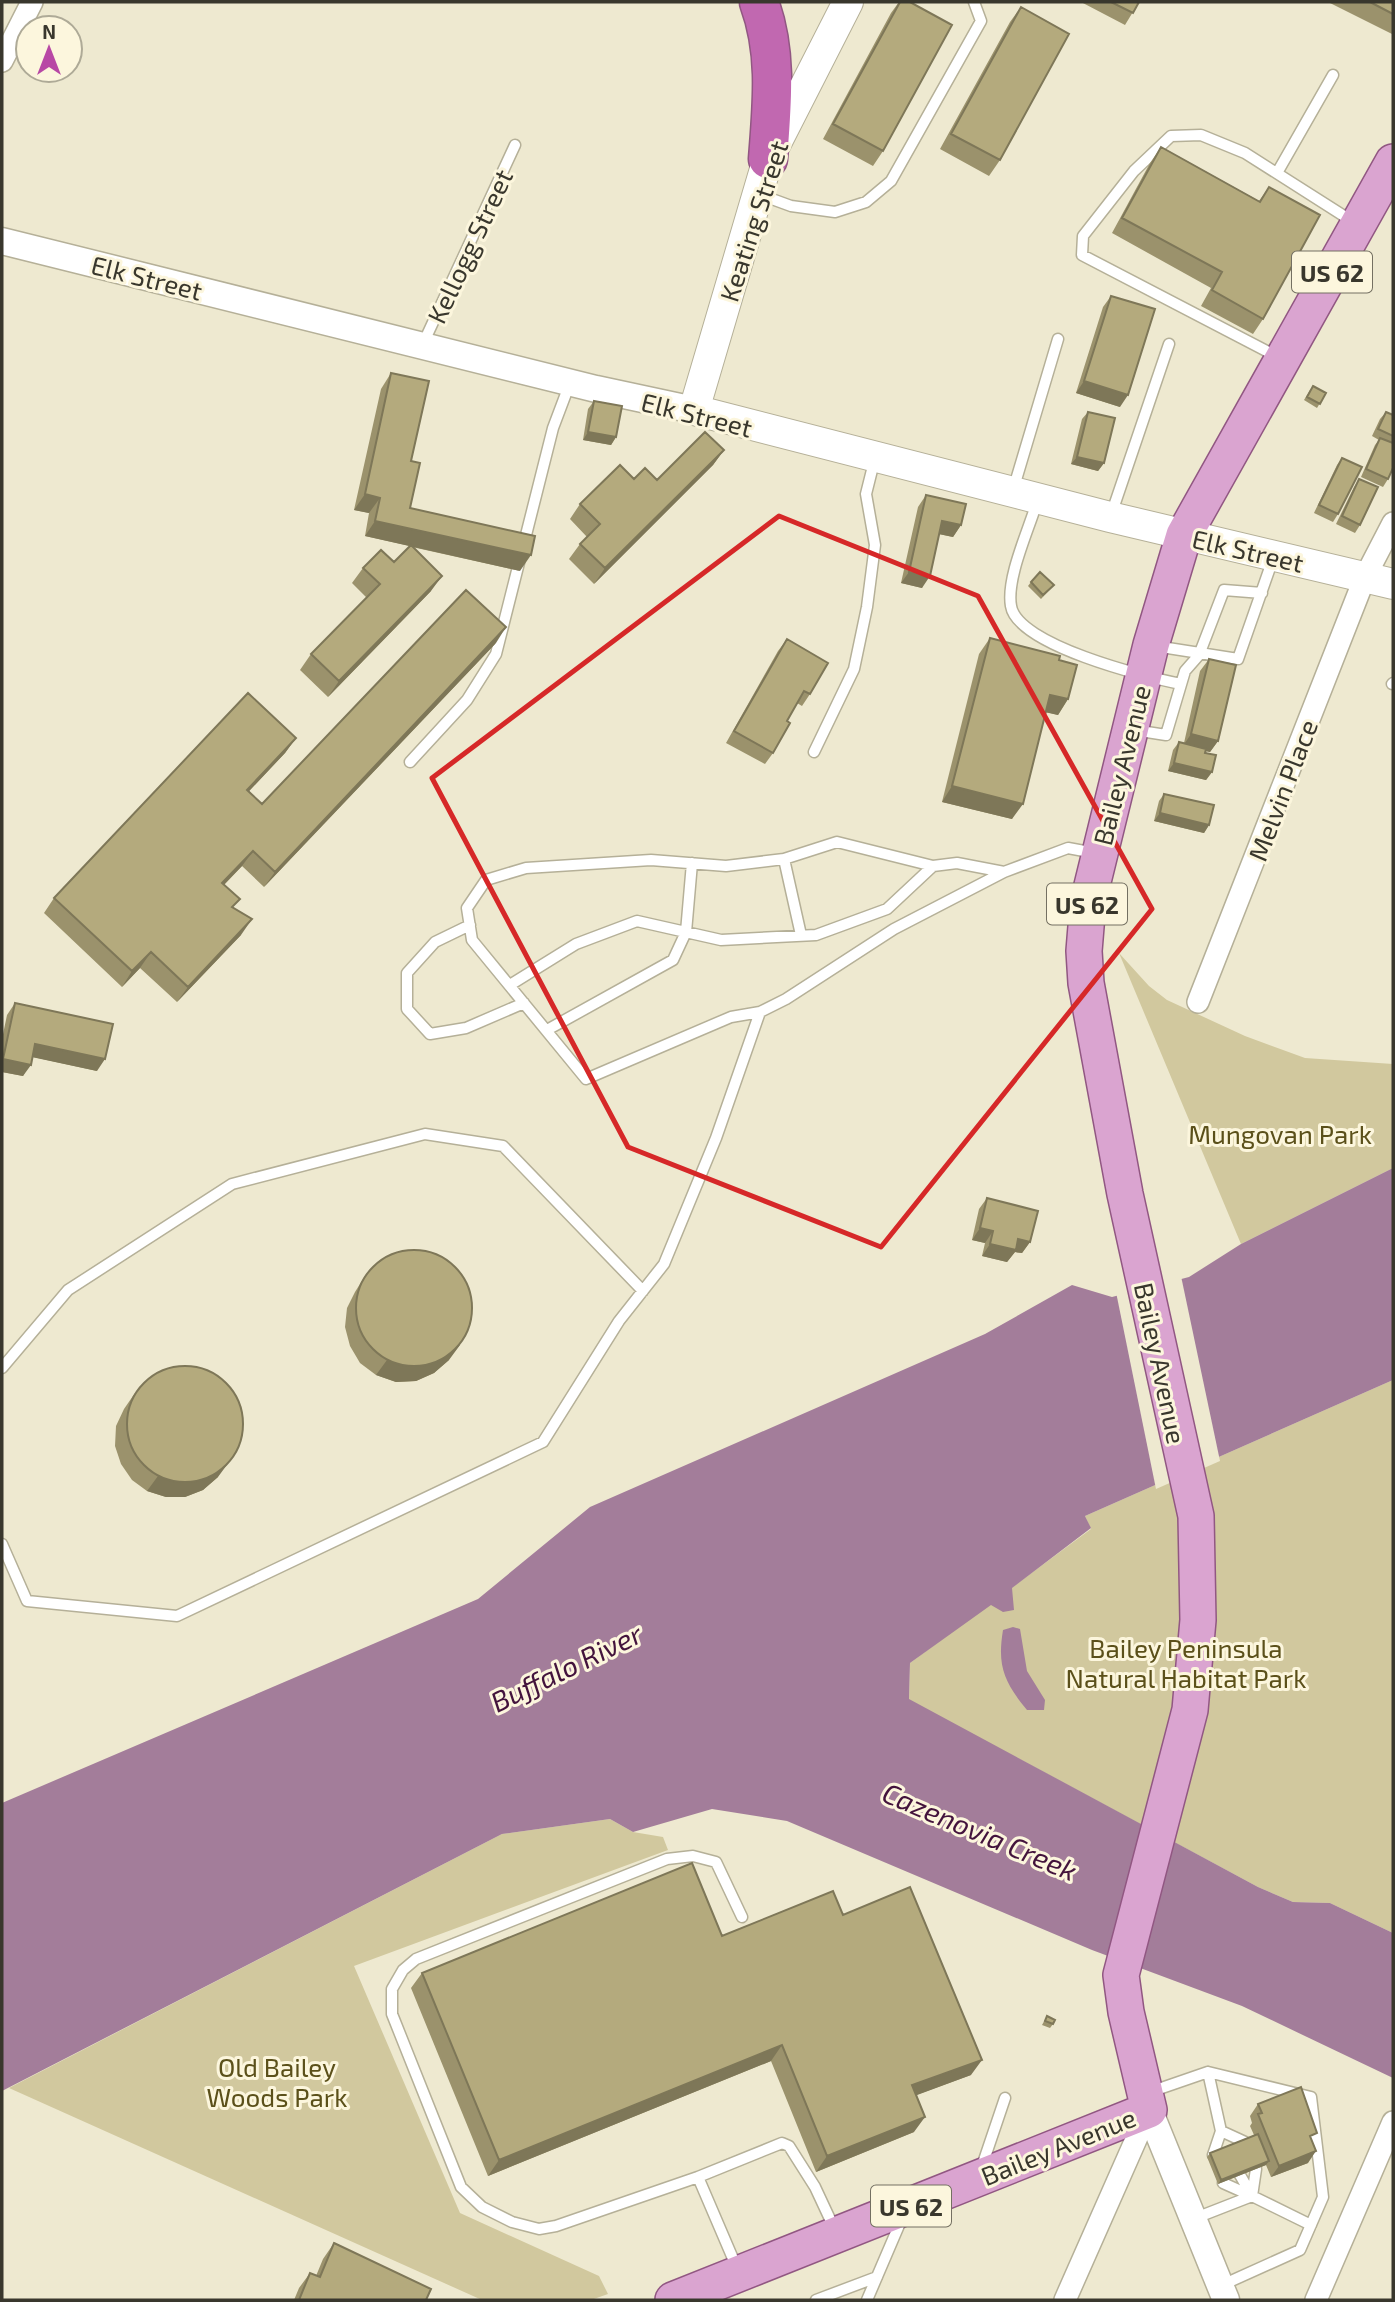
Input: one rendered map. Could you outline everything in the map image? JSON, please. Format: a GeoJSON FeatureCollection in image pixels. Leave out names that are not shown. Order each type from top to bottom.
{"type":"FeatureCollection","features":[{"type":"Feature","properties":{"kind":"highway"},"geometry":{"type":"LineString","coordinates":[[759,2],[768,26],[772,60],[763,176]]}},
{"type":"Feature","properties":{"kind":"main road","name":"Keating Street"},"geometry":{"type":"LineString","coordinates":[[694,410],[763,176],[848,2]]}},
{"type":"Feature","properties":{"kind":"main road","name":"Bailey Avenue"},"geometry":{"type":"LineString","coordinates":[[673,2300],[978,2179],[1147,2102],[1126,2012],[1121,1975],[1190,1710],[1198,1620],[1196,1516],[1144,1281],[1086,983],[1084,951],[1088,902],[1147,661],[1184,535],[1393,162]]}},
{"type":"Feature","properties":{"kind":"main road","name":"Elk Street"},"geometry":{"type":"LineString","coordinates":[[694,410],[1025,496],[1379,580]]}},
{"type":"Feature","properties":{"kind":"street"},"geometry":{"type":"LineString","coordinates":[[2,61],[32,2]]}},
{"type":"Feature","properties":{"kind":"street","name":"Elk Street"},"geometry":{"type":"LineString","coordinates":[[2,241],[570,383],[694,410]]}},
{"type":"Feature","properties":{"kind":"street","name":"Melvin Place"},"geometry":{"type":"LineString","coordinates":[[1198,1002],[1379,580],[1393,523]]}},
{"type":"Feature","properties":{"kind":"street"},"geometry":{"type":"LineString","coordinates":[[1147,2102],[1223,2293]]}},
{"type":"Feature","properties":{"kind":"street"},"geometry":{"type":"LineString","coordinates":[[1065,2300],[1147,2102]]}},
{"type":"Feature","properties":{"kind":"street"},"geometry":{"type":"LineString","coordinates":[[1316,2300],[1393,2122]]}},
{"type":"Feature","properties":{"kind":"lane"},"geometry":{"type":"LineString","coordinates":[[763,176],[791,206],[835,212],[866,202],[891,181],[981,21],[974,2]]}},
{"type":"Feature","properties":{"kind":"lane"},"geometry":{"type":"LineString","coordinates":[[1277,173],[1333,75]]}},
{"type":"Feature","properties":{"kind":"lane"},"geometry":{"type":"LineString","coordinates":[[1284,360],[1082,255],[1083,236],[1134,171],[1171,136],[1201,135],[1245,153],[1358,225]]}},
{"type":"Feature","properties":{"kind":"lane","name":"Kellogg Street"},"geometry":{"type":"LineString","coordinates":[[422,346],[515,145]]}},
{"type":"Feature","properties":{"kind":"lane"},"geometry":{"type":"LineString","coordinates":[[1058,339],[1025,496],[1013,578],[1011,607],[1025,629],[1071,652],[1147,661],[1199,655],[1238,659],[1274,556]]}},
{"type":"Feature","properties":{"kind":"lane"},"geometry":{"type":"LineString","coordinates":[[1110,517],[1169,344]]}},
{"type":"Feature","properties":{"kind":"lane"},"geometry":{"type":"LineString","coordinates":[[410,762],[467,700],[496,654],[553,428],[570,383]]}},
{"type":"Feature","properties":{"kind":"lane"},"geometry":{"type":"LineString","coordinates":[[814,752],[854,669],[867,607],[875,545],[866,494],[875,458]]}},
{"type":"Feature","properties":{"kind":"lane"},"geometry":{"type":"LineString","coordinates":[[1130,729],[1166,735],[1185,671],[1199,655],[1224,590],[1262,593]]}},
{"type":"Feature","properties":{"kind":"lane"},"geometry":{"type":"LineString","coordinates":[[1147,661],[1181,684]]}},
{"type":"Feature","properties":{"kind":"lane"},"geometry":{"type":"LineString","coordinates":[[1004,872],[957,863],[933,866],[837,842],[784,859],[726,866],[651,860],[526,868],[486,880],[467,908],[472,940],[586,1079],[731,1017],[760,1012],[786,999],[894,929],[1004,872],[1068,848],[1098,854]]}},
{"type":"Feature","properties":{"kind":"lane"},"geometry":{"type":"LineString","coordinates":[[784,859],[801,936]]}},
{"type":"Feature","properties":{"kind":"lane"},"geometry":{"type":"LineString","coordinates":[[547,1030],[673,960],[686,932],[692,863]]}},
{"type":"Feature","properties":{"kind":"lane"},"geometry":{"type":"LineString","coordinates":[[510,985],[576,944],[638,921],[721,940],[816,935],[887,909],[933,866]]}},
{"type":"Feature","properties":{"kind":"lane"},"geometry":{"type":"LineString","coordinates":[[470,925],[435,942],[407,973],[407,1009],[430,1034],[466,1028],[524,1003]]}},
{"type":"Feature","properties":{"kind":"lane"},"geometry":{"type":"LineString","coordinates":[[2,1544],[27,1601],[177,1616],[543,1442],[619,1321],[664,1264],[716,1138],[760,1012]]}},
{"type":"Feature","properties":{"kind":"lane"},"geometry":{"type":"LineString","coordinates":[[2,1368],[68,1290],[232,1184],[425,1133],[503,1146],[643,1291]]}},
{"type":"Feature","properties":{"kind":"lane"},"geometry":{"type":"LineString","coordinates":[[742,1917],[716,1862],[693,1856],[667,1858],[416,1959],[403,1970],[392,1989],[392,2014],[461,2187],[482,2207],[512,2222],[539,2229],[698,2178],[782,2143],[789,2146],[815,2188],[838,2235]]}},
{"type":"Feature","properties":{"kind":"lane"},"geometry":{"type":"LineString","coordinates":[[1208,2072],[1221,2130],[1229,2148]]}},
{"type":"Feature","properties":{"kind":"lane"},"geometry":{"type":"LineString","coordinates":[[1147,2102],[1208,2072],[1311,2097],[1323,2197],[1300,2250],[1223,2293]]}},
{"type":"Feature","properties":{"kind":"lane"},"geometry":{"type":"LineString","coordinates":[[978,2179],[1006,2098]]}},
{"type":"Feature","properties":{"kind":"lane"},"geometry":{"type":"LineString","coordinates":[[1221,2130],[1245,2142]]}},
{"type":"Feature","properties":{"kind":"lane"},"geometry":{"type":"LineString","coordinates":[[1213,2155],[1221,2130]]}},
{"type":"Feature","properties":{"kind":"lane"},"geometry":{"type":"LineString","coordinates":[[1252,2196],[1256,2169]]}},
{"type":"Feature","properties":{"kind":"lane"},"geometry":{"type":"LineString","coordinates":[[1240,2175],[1252,2196]]}},
{"type":"Feature","properties":{"kind":"lane"},"geometry":{"type":"LineString","coordinates":[[698,2178],[739,2274]]}},
{"type":"Feature","properties":{"kind":"lane"},"geometry":{"type":"LineString","coordinates":[[1223,2183],[1311,2225]]}},
{"type":"Feature","properties":{"kind":"lane"},"geometry":{"type":"LineString","coordinates":[[1193,2219],[1252,2196]]}},
{"type":"Feature","properties":{"kind":"lane"},"geometry":{"type":"LineString","coordinates":[[867,2300],[907,2207]]}},
{"type":"Feature","properties":{"kind":"lane"},"geometry":{"type":"LineString","coordinates":[[816,2300],[877,2277]]}},
{"type":"Feature","properties":{"kind":"highlighted area"},"geometry":{"type":"Polygon","coordinates":[[[779,516],[978,596],[1152,909],[881,1247],[628,1147],[432,778],[779,516]]]}},
{"type":"Feature","properties":{"kind":"green space","name":"Mungovan Park"},"geometry":{"type":"Polygon","coordinates":[[[1119,953],[1149,986],[1167,1000],[1245,1036],[1305,1058],[1393,1064],[1393,1168],[1241,1244],[1119,953]]]}},
{"type":"Feature","properties":{"kind":"green space","name":"Bailey Peninsula Natural Habitat Park"},"geometry":{"type":"Polygon","coordinates":[[[1393,1380],[1393,1933],[1330,1903],[1293,1902],[1258,1887],[909,1700],[910,1663],[1091,1529],[1085,1516],[1393,1380]]]}},
{"type":"Feature","properties":{"kind":"green space","name":"Old Bailey Woods Park"},"geometry":{"type":"Polygon","coordinates":[[[610,1819],[633,1832],[663,1837],[668,1850],[354,1966],[460,2213],[599,2276],[608,2294],[591,2300],[482,2300],[9,2088],[502,1834],[610,1819]]]}},
{"type":"Feature","properties":{"kind":"water"},"geometry":{"type":"Polygon","coordinates":[[[1393,1168],[1393,1380],[1085,1516],[1091,1528],[1012,1588],[1014,1610],[1003,1612],[991,1605],[910,1663],[909,1699],[1258,1887],[1293,1902],[1330,1903],[1393,1933],[1393,2078],[1242,2006],[1092,1950],[787,1821],[712,1809],[633,1832],[610,1819],[502,1834],[2,2091],[2,1803],[478,1599],[590,1507],[985,1334],[1072,1285],[1112,1297],[1189,1277],[1241,1244],[1393,1168]]]}},
{"type":"Feature","properties":{"kind":"water"},"geometry":{"type":"Polygon","coordinates":[[[1013,1627],[1020,1629],[1027,1671],[1045,1700],[1044,1710],[1027,1710],[1004,1673],[1001,1654],[1003,1630],[1013,1627]]]}},
{"type":"Feature","properties":{"kind":"pier"},"geometry":{"type":"Polygon","coordinates":[[[1181,1276],[1220,1461],[1156,1489],[1116,1292],[1181,1276]]]}},
{"type":"Feature","properties":{"kind":"building"},"geometry":{"type":"Polygon","coordinates":[[[900,2],[910,2],[952,25],[883,151],[833,124],[900,2]]]}},
{"type":"Feature","properties":{"kind":"building"},"geometry":{"type":"Polygon","coordinates":[[[1111,2],[1139,2],[1133,13],[1111,2]]]}},
{"type":"Feature","properties":{"kind":"building"},"geometry":{"type":"Polygon","coordinates":[[[1370,2],[1393,2],[1393,14],[1370,2]]]}},
{"type":"Feature","properties":{"kind":"building"},"geometry":{"type":"Polygon","coordinates":[[[1021,7],[1069,34],[1000,160],[951,134],[1021,7]]]}},
{"type":"Feature","properties":{"kind":"building"},"geometry":{"type":"Polygon","coordinates":[[[1161,147],[1260,202],[1269,187],[1320,215],[1263,319],[1212,290],[1222,272],[1122,218],[1161,147]]]}},
{"type":"Feature","properties":{"kind":"building"},"geometry":{"type":"Polygon","coordinates":[[[1111,296],[1155,309],[1128,395],[1084,381],[1111,296]]]}},
{"type":"Feature","properties":{"kind":"building"},"geometry":{"type":"Polygon","coordinates":[[[391,373],[429,381],[411,461],[420,463],[410,508],[535,536],[531,555],[375,521],[380,498],[365,494],[391,373]]]}},
{"type":"Feature","properties":{"kind":"building"},"geometry":{"type":"Polygon","coordinates":[[[1313,386],[1326,393],[1320,404],[1307,397],[1313,386]]]}},
{"type":"Feature","properties":{"kind":"building"},"geometry":{"type":"Polygon","coordinates":[[[594,401],[622,406],[616,437],[588,432],[594,401]]]}},
{"type":"Feature","properties":{"kind":"building"},"geometry":{"type":"Polygon","coordinates":[[[1088,412],[1115,418],[1104,463],[1077,457],[1088,412]]]}},
{"type":"Feature","properties":{"kind":"building"},"geometry":{"type":"Polygon","coordinates":[[[1386,412],[1393,415],[1393,436],[1378,429],[1386,412]]]}},
{"type":"Feature","properties":{"kind":"building"},"geometry":{"type":"Polygon","coordinates":[[[705,432],[724,450],[605,568],[580,544],[600,524],[580,504],[620,465],[634,479],[645,468],[657,480],[705,432]]]}},
{"type":"Feature","properties":{"kind":"building"},"geometry":{"type":"Polygon","coordinates":[[[1380,438],[1393,443],[1393,468],[1388,479],[1366,469],[1380,438]]]}},
{"type":"Feature","properties":{"kind":"building"},"geometry":{"type":"Polygon","coordinates":[[[1342,458],[1362,467],[1338,514],[1319,505],[1342,458]]]}},
{"type":"Feature","properties":{"kind":"building"},"geometry":{"type":"Polygon","coordinates":[[[1359,479],[1378,487],[1360,525],[1342,516],[1359,479]]]}},
{"type":"Feature","properties":{"kind":"building"},"geometry":{"type":"Polygon","coordinates":[[[926,495],[966,504],[961,525],[942,521],[930,576],[909,572],[926,495]]]}},
{"type":"Feature","properties":{"kind":"building"},"geometry":{"type":"Polygon","coordinates":[[[411,545],[442,576],[339,681],[311,654],[380,584],[363,568],[381,550],[394,562],[411,545]]]}},
{"type":"Feature","properties":{"kind":"building"},"geometry":{"type":"Polygon","coordinates":[[[1040,572],[1054,585],[1043,595],[1031,582],[1040,572]]]}},
{"type":"Feature","properties":{"kind":"building"},"geometry":{"type":"Polygon","coordinates":[[[466,590],[506,627],[275,872],[253,851],[222,883],[240,899],[232,907],[252,919],[188,987],[151,952],[132,971],[54,898],[248,693],[296,738],[247,790],[262,804],[466,590]]]}},
{"type":"Feature","properties":{"kind":"building"},"geometry":{"type":"Polygon","coordinates":[[[990,638],[1060,656],[1059,660],[1077,665],[1068,699],[1050,695],[1023,804],[952,786],[990,638]]]}},
{"type":"Feature","properties":{"kind":"building"},"geometry":{"type":"Polygon","coordinates":[[[787,639],[828,663],[810,694],[804,691],[773,753],[734,731],[787,639]]]}},
{"type":"Feature","properties":{"kind":"building"},"geometry":{"type":"Polygon","coordinates":[[[1209,659],[1236,665],[1218,741],[1191,734],[1209,659]]]}},
{"type":"Feature","properties":{"kind":"building"},"geometry":{"type":"Polygon","coordinates":[[[1179,742],[1206,749],[1205,753],[1216,755],[1212,772],[1174,763],[1179,742]]]}},
{"type":"Feature","properties":{"kind":"building"},"geometry":{"type":"Polygon","coordinates":[[[1164,794],[1214,805],[1209,825],[1160,813],[1164,794]]]}},
{"type":"Feature","properties":{"kind":"building"},"geometry":{"type":"Polygon","coordinates":[[[15,1003],[113,1024],[105,1059],[35,1044],[31,1065],[3,1059],[15,1003]]]}},
{"type":"Feature","properties":{"kind":"building"},"geometry":{"type":"Polygon","coordinates":[[[987,1198],[1038,1211],[1030,1242],[1018,1239],[1016,1250],[990,1244],[993,1231],[980,1228],[987,1198]]]}},
{"type":"Feature","properties":{"kind":"building"},"geometry":{"type":"Polygon","coordinates":[[[414,1250],[436,1254],[455,1267],[468,1286],[472,1308],[468,1330],[455,1349],[436,1362],[414,1366],[392,1362],[373,1349],[360,1330],[356,1308],[360,1286],[373,1267],[392,1254],[414,1250]]]}},
{"type":"Feature","properties":{"kind":"building"},"geometry":{"type":"Polygon","coordinates":[[[185,1366],[207,1370],[226,1383],[239,1402],[243,1424],[239,1446],[226,1465],[207,1478],[185,1482],[163,1478],[144,1465],[131,1446],[127,1424],[131,1402],[144,1383],[163,1370],[185,1366]]]}},
{"type":"Feature","properties":{"kind":"building"},"geometry":{"type":"Polygon","coordinates":[[[692,1863],[722,1936],[833,1891],[843,1915],[910,1887],[982,2060],[912,2085],[925,2117],[827,2156],[782,2045],[499,2160],[422,1973],[692,1863]]]}},
{"type":"Feature","properties":{"kind":"building"},"geometry":{"type":"Polygon","coordinates":[[[1047,2016],[1055,2020],[1053,2024],[1045,2021],[1047,2016]]]}},
{"type":"Feature","properties":{"kind":"building"},"geometry":{"type":"Polygon","coordinates":[[[1301,2087],[1317,2133],[1310,2136],[1316,2151],[1279,2166],[1258,2114],[1262,2113],[1258,2104],[1301,2087]]]}},
{"type":"Feature","properties":{"kind":"building"},"geometry":{"type":"Polygon","coordinates":[[[1258,2134],[1269,2161],[1221,2180],[1210,2153],[1258,2134]]]}},
{"type":"Feature","properties":{"kind":"building"},"geometry":{"type":"Polygon","coordinates":[[[334,2243],[431,2289],[426,2300],[299,2300],[310,2273],[320,2277],[334,2243]]]}},
{"type":"Feature","properties":{"kind":"water label","name":"Buffalo River"},"geometry":{"type":"Point","coordinates":[566,1667]}},
{"type":"Feature","properties":{"kind":"water label","name":"Cazenovia Creek"},"geometry":{"type":"Point","coordinates":[980,1831]}}]}
